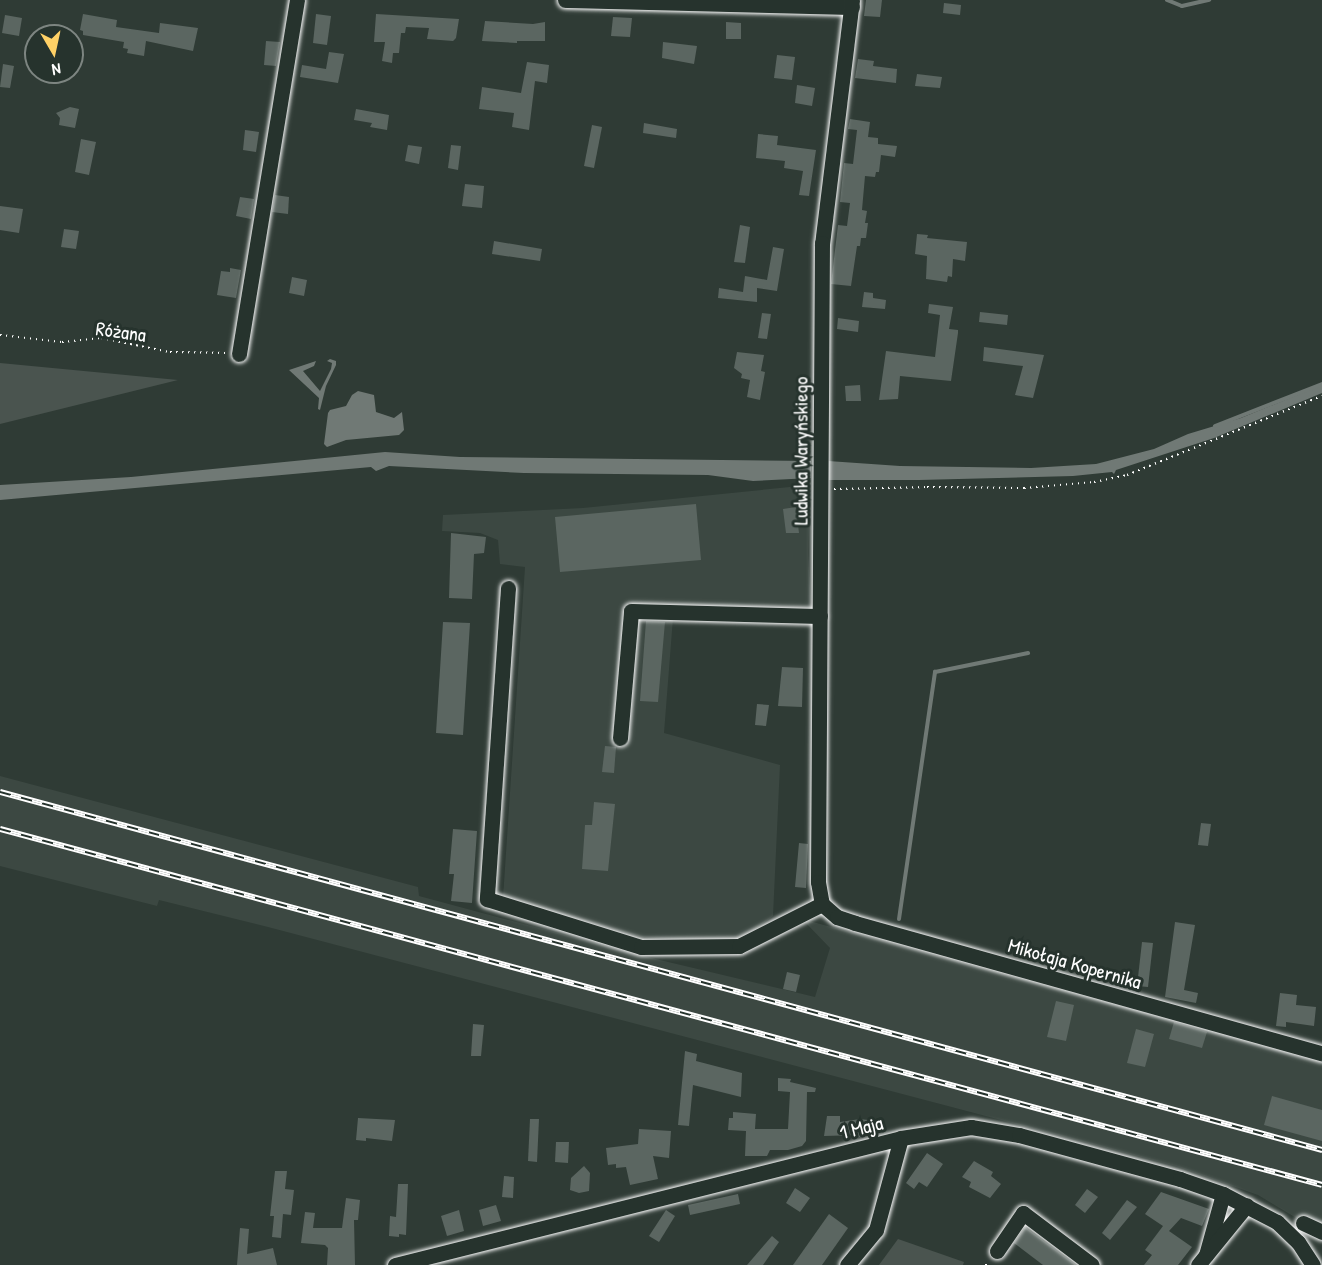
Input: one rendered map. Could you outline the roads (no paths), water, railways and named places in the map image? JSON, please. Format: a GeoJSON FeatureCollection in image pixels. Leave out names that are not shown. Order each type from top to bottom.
{"type":"FeatureCollection","features":[{"type":"Feature","properties":{"kind":"street"},"geometry":{"type":"LineString","coordinates":[[239,354],[297,0]]}},
{"type":"Feature","properties":{"kind":"street"},"geometry":{"type":"LineString","coordinates":[[565,0],[852,4]]}},
{"type":"Feature","properties":{"kind":"street","name":"Ludwika Waryńskiego"},"geometry":{"type":"LineString","coordinates":[[822,904],[819,882],[822,243],[852,4]]}},
{"type":"Feature","properties":{"kind":"street"},"geometry":{"type":"LineString","coordinates":[[508,588],[487,899],[641,947],[739,946],[822,904]]}},
{"type":"Feature","properties":{"kind":"street"},"geometry":{"type":"LineString","coordinates":[[620,738],[631,611],[820,616]]}},
{"type":"Feature","properties":{"kind":"street","name":"Mikołaja Kopernika"},"geometry":{"type":"LineString","coordinates":[[822,904],[837,917],[855,923],[1322,1053]]}},
{"type":"Feature","properties":{"kind":"street","name":"1 Maja"},"geometry":{"type":"LineString","coordinates":[[395,1265],[901,1138],[962,1128],[992,1129],[1180,1179],[1223,1194],[1247,1205],[1287,1231],[1313,1265]]}},
{"type":"Feature","properties":{"kind":"street"},"geometry":{"type":"LineString","coordinates":[[847,1265],[876,1230],[901,1138]]}},
{"type":"Feature","properties":{"kind":"street"},"geometry":{"type":"LineString","coordinates":[[1202,1260],[1223,1194]]}},
{"type":"Feature","properties":{"kind":"street"},"geometry":{"type":"LineString","coordinates":[[1202,1260],[1247,1205]]}},
{"type":"Feature","properties":{"kind":"street"},"geometry":{"type":"LineString","coordinates":[[997,1251],[1023,1213],[1092,1265]]}},
{"type":"Feature","properties":{"kind":"street"},"geometry":{"type":"LineString","coordinates":[[1303,1223],[1322,1232]]}},
{"type":"Feature","properties":{"kind":"waterway"},"geometry":{"type":"LineString","coordinates":[[1167,0],[1182,6],[1209,0]]}},
{"type":"Feature","properties":{"kind":"waterway"},"geometry":{"type":"LineString","coordinates":[[1215,426],[1322,384]]}},
{"type":"Feature","properties":{"kind":"waterway"},"geometry":{"type":"LineString","coordinates":[[899,919],[935,672],[1028,653]]}},
{"type":"Feature","properties":{"kind":"railway"},"geometry":{"type":"LineString","coordinates":[[0,792],[1322,1150]]}},
{"type":"Feature","properties":{"kind":"railway"},"geometry":{"type":"LineString","coordinates":[[0,829],[1322,1185]]}}]}
